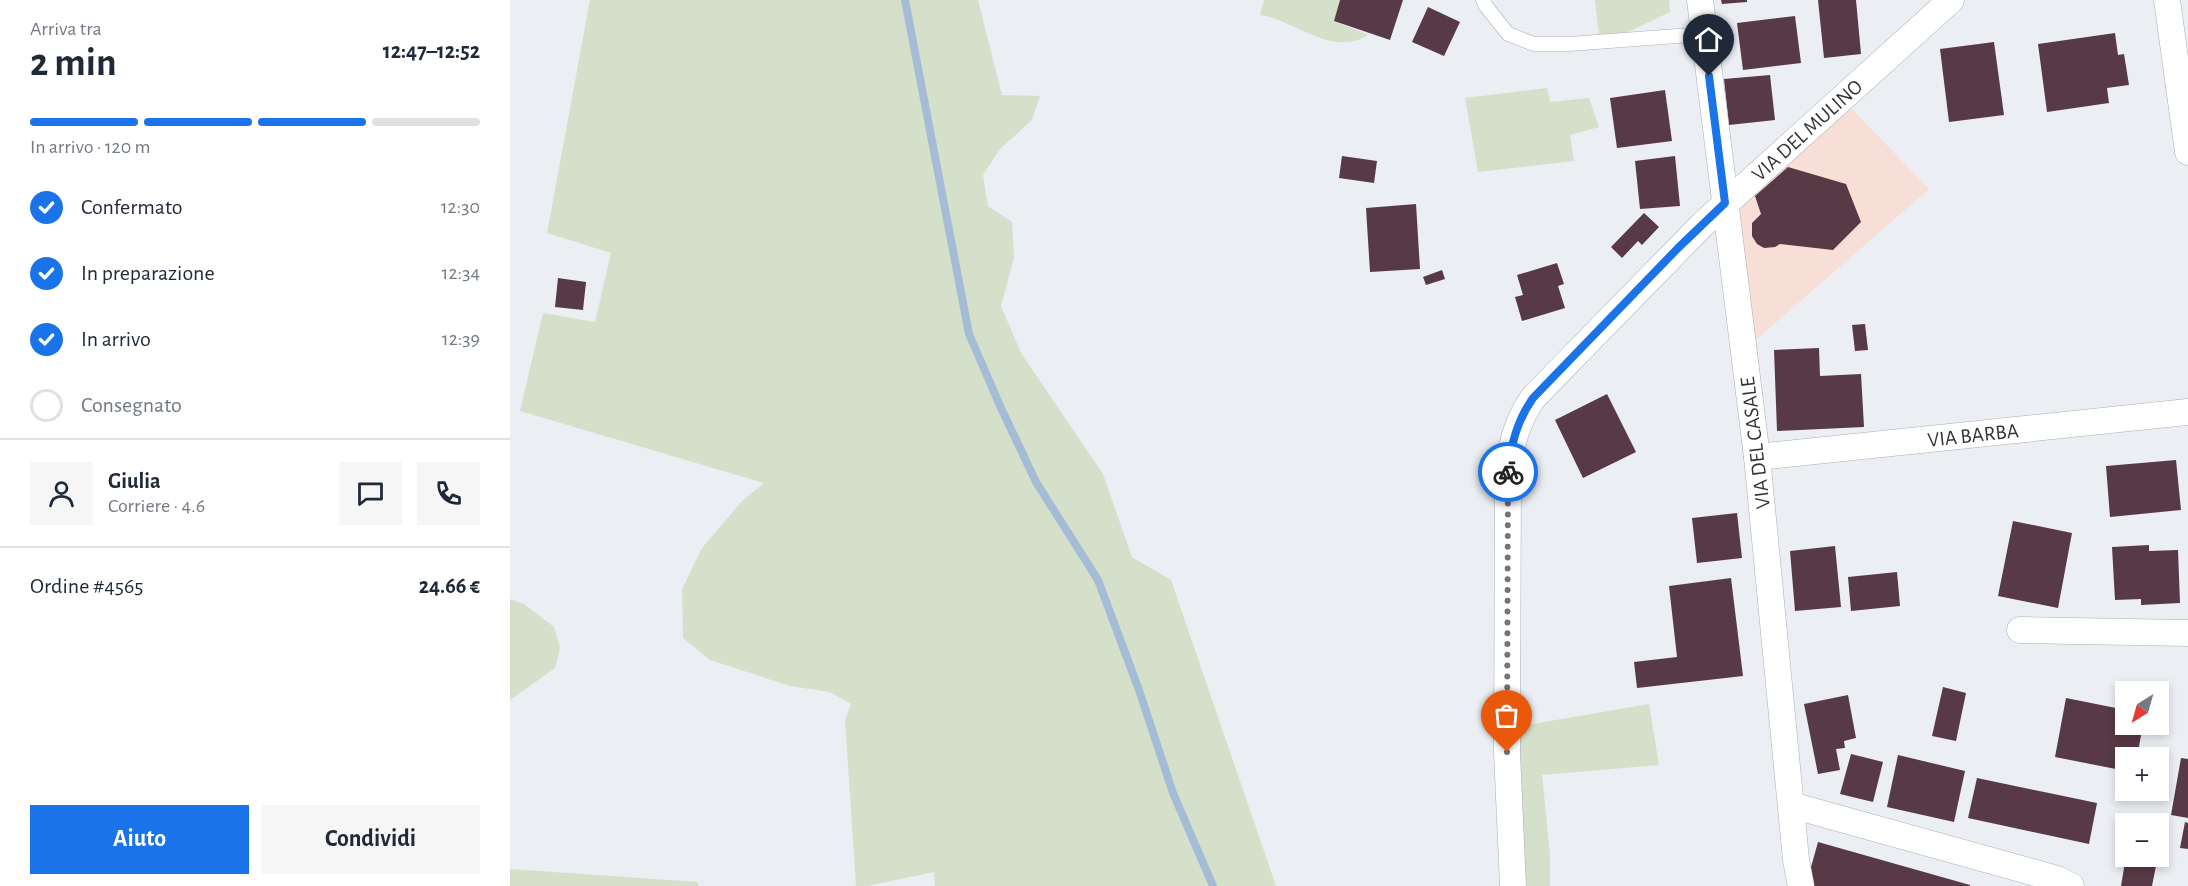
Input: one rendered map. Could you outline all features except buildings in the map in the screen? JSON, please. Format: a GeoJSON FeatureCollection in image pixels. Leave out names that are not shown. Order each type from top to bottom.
{"type":"FeatureCollection","features":[{"type":"Feature","properties":{"kind":"street","name":"VIA DEL CASALE"},"geometry":{"type":"LineString","coordinates":[[1700,0],[1757,457],[1796,860],[1801,886]]}},
{"type":"Feature","properties":{"kind":"street","name":"VIA DEL MULINO"},"geometry":{"type":"LineString","coordinates":[[1513,886],[1507,752],[1508,472],[1511,446],[1524,411],[1533,398],[1678,248],[1951,0]]}},
{"type":"Feature","properties":{"kind":"street"},"geometry":{"type":"LineString","coordinates":[[2167,0],[2188,152]]}},
{"type":"Feature","properties":{"kind":"street","name":"VIA BARBA"},"geometry":{"type":"LineString","coordinates":[[1757,457],[2188,412]]}},
{"type":"Feature","properties":{"kind":"street"},"geometry":{"type":"LineString","coordinates":[[2020,630],[2188,633]]}},
{"type":"Feature","properties":{"kind":"street"},"geometry":{"type":"LineString","coordinates":[[1791,805],[2057,879],[2071,886]]}},
{"type":"Feature","properties":{"kind":"lane"},"geometry":{"type":"LineString","coordinates":[[1483,0],[1508,34],[1534,44],[1569,44],[1704,34]]}},
{"type":"Feature","properties":{"kind":"shaded area"},"geometry":{"type":"Polygon","coordinates":[[[1846,103],[1929,189],[1750,345],[1732,203],[1846,103]]]}},
{"type":"Feature","properties":{"kind":"green space"},"geometry":{"type":"Polygon","coordinates":[[[590,0],[978,0],[1002,95],[1040,96],[1032,120],[1000,149],[983,175],[988,206],[1012,222],[1014,258],[1001,306],[1021,353],[1103,474],[1132,557],[1171,580],[1276,886],[935,886],[934,872],[867,886],[856,886],[845,720],[851,704],[830,692],[790,686],[710,660],[683,638],[682,589],[702,548],[743,500],[764,483],[520,411],[543,313],[595,322],[611,253],[547,233],[590,0]]]}},
{"type":"Feature","properties":{"kind":"green space"},"geometry":{"type":"Polygon","coordinates":[[[1264,0],[1340,0],[1334,21],[1368,35],[1354,41],[1341,42],[1314,36],[1287,23],[1260,15],[1264,0]]]}},
{"type":"Feature","properties":{"kind":"green space"},"geometry":{"type":"Polygon","coordinates":[[[1595,0],[1669,0],[1670,12],[1622,35],[1599,36],[1595,0]]]}},
{"type":"Feature","properties":{"kind":"green space"},"geometry":{"type":"Polygon","coordinates":[[[1547,88],[1550,102],[1589,98],[1599,127],[1570,135],[1574,161],[1478,172],[1465,98],[1547,88]]]}},
{"type":"Feature","properties":{"kind":"green space"},"geometry":{"type":"Polygon","coordinates":[[[510,599],[524,604],[554,627],[560,648],[555,668],[510,700],[510,599]]]}},
{"type":"Feature","properties":{"kind":"green space"},"geometry":{"type":"Polygon","coordinates":[[[1649,704],[1659,765],[1542,775],[1550,855],[1550,886],[1518,886],[1510,728],[1649,704]]]}},
{"type":"Feature","properties":{"kind":"green space"},"geometry":{"type":"Polygon","coordinates":[[[510,869],[698,882],[698,886],[510,886],[510,869]]]}},
{"type":"Feature","properties":{"kind":"waterway"},"geometry":{"type":"LineString","coordinates":[[905,0],[969,334],[1036,482],[1098,580],[1139,690],[1173,793],[1213,886]]}},
{"type":"Feature","properties":{"kind":"way so far"},"geometry":{"type":"LineString","coordinates":[[1507,752],[1508,472]]}},
{"type":"Feature","properties":{"kind":"route"},"geometry":{"type":"LineString","coordinates":[[1508,472],[1515,433],[1524,411],[1533,398],[1678,248],[1725,203],[1709,76]]}}]}
